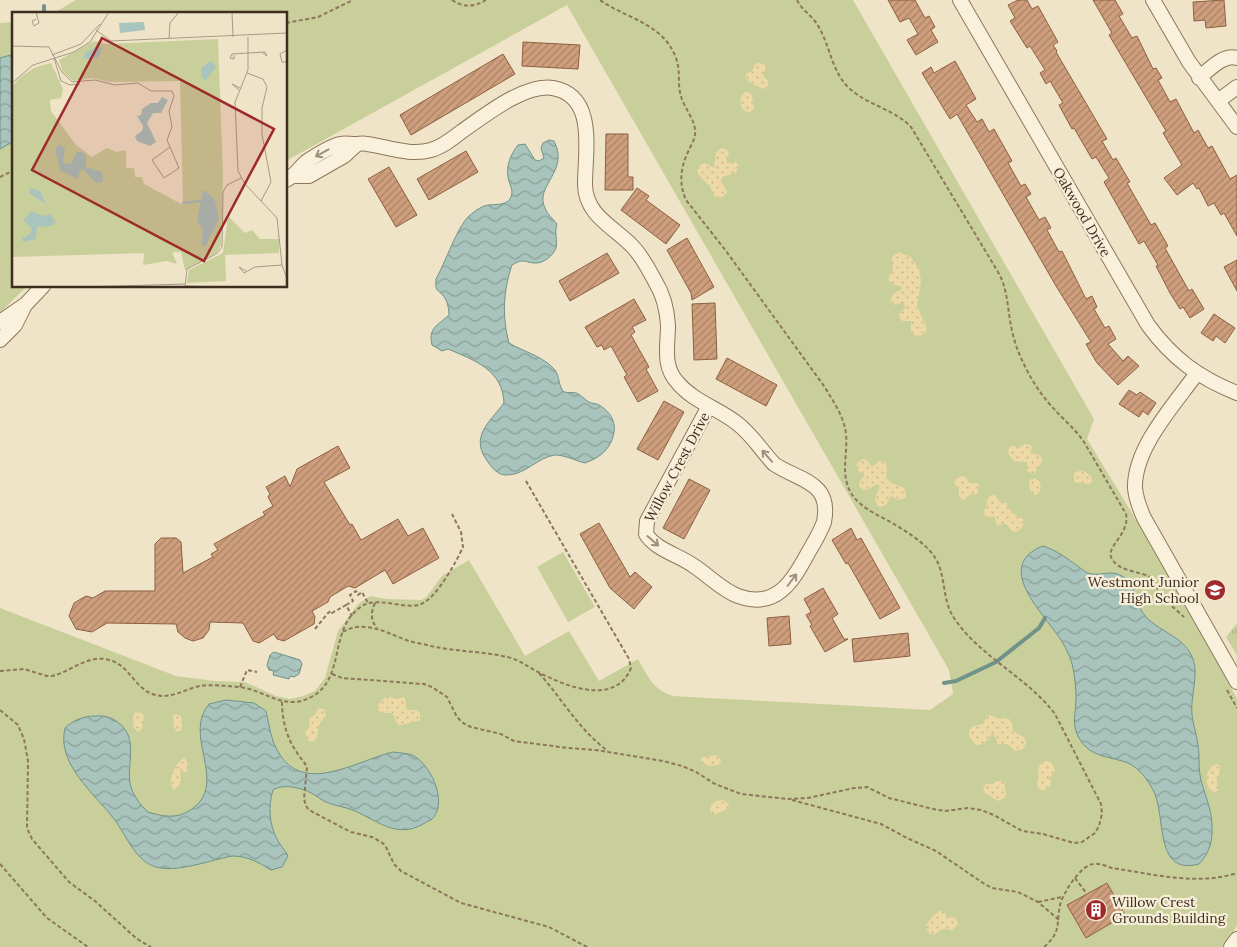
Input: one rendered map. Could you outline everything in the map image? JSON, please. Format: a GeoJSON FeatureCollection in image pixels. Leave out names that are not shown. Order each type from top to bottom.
{"type":"FeatureCollection","features":[{"type":"Feature","properties":{"kind":"street","name":"Oakwood Drive"},"geometry":{"type":"LineString","coordinates":[[960,0],[1148,325],[1172,354],[1197,373],[1237,392]]}},
{"type":"Feature","properties":{"kind":"street"},"geometry":{"type":"LineString","coordinates":[[1153,0],[1199,78],[1237,127]]}},
{"type":"Feature","properties":{"kind":"street"},"geometry":{"type":"LineString","coordinates":[[1199,78],[1224,59],[1229,57],[1237,58]]}},
{"type":"Feature","properties":{"kind":"street","name":"Willow Crest Drive"},"geometry":{"type":"LineString","coordinates":[[290,178],[309,176],[344,156],[357,144],[364,143],[414,152],[433,150],[445,144],[492,111],[528,91],[542,87],[567,93],[579,104],[585,121],[585,185],[588,202],[592,210],[604,223],[634,248],[661,292],[667,315],[666,358],[668,368],[677,383],[683,389],[740,425],[774,464],[809,481],[815,486],[823,500],[826,515],[824,522],[796,576],[784,590],[767,598],[748,598],[731,592],[686,560],[654,543],[646,534],[647,521],[709,406]]}},
{"type":"Feature","properties":{"kind":"street"},"geometry":{"type":"LineString","coordinates":[[1218,102],[1237,87]]}},
{"type":"Feature","properties":{"kind":"street"},"geometry":{"type":"LineString","coordinates":[[0,322],[26,304],[41,288]]}},
{"type":"Feature","properties":{"kind":"street"},"geometry":{"type":"LineString","coordinates":[[0,340],[15,325],[26,304]]}},
{"type":"Feature","properties":{"kind":"street"},"geometry":{"type":"LineString","coordinates":[[1197,373],[1150,439],[1136,471],[1135,489],[1138,504],[1144,518],[1230,682]]}},
{"type":"Feature","properties":{"kind":"street"},"geometry":{"type":"LineString","coordinates":[[1231,947],[1237,939]]}},
{"type":"Feature","properties":{"kind":"path"},"geometry":{"type":"LineString","coordinates":[[288,23],[318,18],[353,0]]}},
{"type":"Feature","properties":{"kind":"path"},"geometry":{"type":"LineString","coordinates":[[452,0],[458,4],[473,6],[486,0]]}},
{"type":"Feature","properties":{"kind":"path"},"geometry":{"type":"LineString","coordinates":[[600,0],[650,26],[660,34],[672,49],[679,71],[681,97],[695,133],[683,162],[681,173],[683,192],[691,206],[824,386],[837,408],[846,433],[845,476],[852,494],[868,510],[893,523],[930,550],[937,559],[941,570],[947,606],[954,618],[964,631],[1045,701],[1055,714],[1068,742],[1097,793],[1102,814],[1100,826],[1089,839],[1074,843],[1043,834],[1022,831],[981,810],[968,808],[944,811],[933,809],[889,798],[867,787],[808,798],[788,799]]}},
{"type":"Feature","properties":{"kind":"path"},"geometry":{"type":"LineString","coordinates":[[797,0],[821,30],[835,70],[848,87],[868,101],[905,120],[911,127],[1001,277],[1008,295],[1010,321],[1022,360],[1053,409],[1084,442],[1126,514],[1128,520],[1122,536],[1111,549],[1113,559],[1122,567],[1152,578],[1162,597],[1185,618]]}},
{"type":"Feature","properties":{"kind":"path"},"geometry":{"type":"LineString","coordinates":[[0,177],[12,171]]}},
{"type":"Feature","properties":{"kind":"path"},"geometry":{"type":"LineString","coordinates":[[526,481],[626,652],[631,668],[620,685],[598,691],[577,688],[537,672]]}},
{"type":"Feature","properties":{"kind":"path"},"geometry":{"type":"LineString","coordinates":[[0,671],[24,669],[52,676],[99,658],[121,664],[142,688],[154,695],[166,696],[202,686],[240,687],[256,690],[282,702],[297,702],[312,697],[322,689],[332,674],[342,632],[352,616],[361,607],[368,603],[376,602],[415,606],[422,604],[432,597],[463,547],[461,532],[452,514]]}},
{"type":"Feature","properties":{"kind":"path"},"geometry":{"type":"LineString","coordinates":[[315,629],[328,613],[331,611],[332,613],[353,601],[350,595],[356,592],[358,594],[362,592],[368,603]]}},
{"type":"Feature","properties":{"kind":"path"},"geometry":{"type":"LineString","coordinates":[[376,602],[371,616],[372,621],[379,630]]}},
{"type":"Feature","properties":{"kind":"path"},"geometry":{"type":"LineString","coordinates":[[346,605],[352,616]]}},
{"type":"Feature","properties":{"kind":"path"},"geometry":{"type":"LineString","coordinates":[[342,632],[362,627],[379,630],[409,641],[435,647],[472,650],[523,662],[550,685],[584,731],[595,742],[611,752]]}},
{"type":"Feature","properties":{"kind":"path"},"geometry":{"type":"LineString","coordinates":[[240,687],[247,670],[256,672]]}},
{"type":"Feature","properties":{"kind":"path"},"geometry":{"type":"LineString","coordinates":[[332,674],[342,678],[411,682],[432,687],[447,697],[457,717],[463,723],[501,734],[514,741],[611,752],[663,761],[682,766],[715,784],[741,794],[788,799],[873,820],[917,844],[936,851],[992,888],[1018,892],[1038,902],[1059,920]]}},
{"type":"Feature","properties":{"kind":"path"},"geometry":{"type":"LineString","coordinates":[[1230,682],[1237,708]]}},
{"type":"Feature","properties":{"kind":"path"},"geometry":{"type":"LineString","coordinates":[[282,702],[288,735],[296,752],[304,760],[307,770],[304,803],[309,810],[351,832],[372,837],[381,842],[385,845],[394,864],[400,871],[461,903],[549,927],[587,947]]}},
{"type":"Feature","properties":{"kind":"path"},"geometry":{"type":"LineString","coordinates":[[0,710],[18,725],[24,739],[28,761],[27,828],[32,839],[69,882],[95,900],[137,939],[151,947]]}},
{"type":"Feature","properties":{"kind":"path"},"geometry":{"type":"LineString","coordinates":[[0,864],[47,918],[88,947]]}},
{"type":"Feature","properties":{"kind":"path"},"geometry":{"type":"LineString","coordinates":[[1044,947],[1053,938],[1059,920],[1060,904],[1063,896],[1075,878],[1087,866],[1101,864],[1112,868],[1192,879],[1209,879],[1237,873]]}},
{"type":"Feature","properties":{"kind":"path"},"geometry":{"type":"LineString","coordinates":[[1075,878],[1087,894]]}},
{"type":"Feature","properties":{"kind":"path"},"geometry":{"type":"LineString","coordinates":[[1038,902],[1063,896]]}},
{"type":"Feature","properties":{"kind":"green space"},"geometry":{"type":"Polygon","coordinates":[[[76,0],[853,0],[1094,419],[1087,439],[1132,513],[1237,698],[1237,926],[1222,947],[0,947],[0,608],[176,676],[215,681],[245,682],[276,696],[290,699],[315,691],[325,678],[338,631],[358,604],[370,596],[387,599],[422,600],[442,576],[469,560],[525,656],[569,631],[599,681],[638,659],[648,677],[656,686],[673,696],[930,710],[953,694],[949,670],[567,5],[288,160],[288,12],[55,12],[76,0]]]}},
{"type":"Feature","properties":{"kind":"green space"},"geometry":{"type":"Polygon","coordinates":[[[12,22],[12,288],[25,288],[0,313],[0,23],[12,22]]]}},
{"type":"Feature","properties":{"kind":"green space"},"geometry":{"type":"Polygon","coordinates":[[[563,552],[595,607],[568,622],[537,567],[563,552]]]}},
{"type":"Feature","properties":{"kind":"green space"},"geometry":{"type":"Polygon","coordinates":[[[1237,623],[1237,655],[1226,637],[1237,623]]]}},
{"type":"Feature","properties":{"kind":"sand"},"geometry":{"type":"Polygon","coordinates":[[[755,64],[764,64],[766,67],[763,76],[768,81],[768,86],[763,89],[745,78],[747,73],[752,71],[755,64]]]}},
{"type":"Feature","properties":{"kind":"sand"},"geometry":{"type":"Polygon","coordinates":[[[745,92],[750,93],[752,98],[754,109],[749,113],[743,110],[741,105],[741,98],[745,92]]]}},
{"type":"Feature","properties":{"kind":"sand"},"geometry":{"type":"Polygon","coordinates":[[[722,148],[727,150],[729,154],[726,159],[727,163],[736,162],[739,167],[736,173],[722,177],[721,180],[727,192],[723,197],[717,198],[714,196],[710,186],[701,178],[697,171],[701,164],[704,163],[714,168],[716,152],[722,148]]]}},
{"type":"Feature","properties":{"kind":"sand"},"geometry":{"type":"Polygon","coordinates":[[[900,252],[911,257],[919,269],[921,282],[917,306],[927,328],[920,336],[911,332],[911,321],[900,319],[899,314],[905,308],[905,305],[901,303],[895,305],[890,301],[893,294],[902,289],[900,286],[892,284],[888,279],[893,269],[892,258],[900,252]]]}},
{"type":"Feature","properties":{"kind":"sand"},"geometry":{"type":"Polygon","coordinates":[[[1025,444],[1031,445],[1030,453],[1039,455],[1043,460],[1035,473],[1032,474],[1027,471],[1027,462],[1014,461],[1008,453],[1009,448],[1012,446],[1020,447],[1025,444]]]}},
{"type":"Feature","properties":{"kind":"sand"},"geometry":{"type":"Polygon","coordinates":[[[863,459],[867,460],[872,467],[879,461],[885,462],[887,467],[886,478],[904,488],[906,498],[898,500],[891,496],[886,505],[881,507],[877,505],[875,498],[880,487],[879,485],[876,484],[865,490],[859,485],[865,475],[859,472],[856,466],[863,459]]]}},
{"type":"Feature","properties":{"kind":"sand"},"geometry":{"type":"Polygon","coordinates":[[[1082,470],[1091,476],[1092,482],[1089,484],[1074,482],[1074,473],[1082,470]]]}},
{"type":"Feature","properties":{"kind":"sand"},"geometry":{"type":"Polygon","coordinates":[[[957,477],[966,477],[969,483],[978,483],[979,487],[977,494],[970,495],[964,500],[959,497],[959,489],[954,483],[957,477]]]}},
{"type":"Feature","properties":{"kind":"sand"},"geometry":{"type":"Polygon","coordinates":[[[1034,478],[1039,481],[1041,488],[1036,495],[1032,493],[1029,487],[1030,480],[1034,478]]]}},
{"type":"Feature","properties":{"kind":"sand"},"geometry":{"type":"Polygon","coordinates":[[[995,495],[1000,502],[1006,503],[1012,513],[1023,519],[1024,524],[1019,531],[1013,532],[1006,524],[997,525],[994,516],[987,518],[983,513],[988,497],[995,495]]]}},
{"type":"Feature","properties":{"kind":"sand"},"geometry":{"type":"Polygon","coordinates":[[[385,697],[396,699],[404,697],[408,710],[417,710],[420,713],[420,720],[398,725],[392,713],[381,713],[378,710],[378,705],[385,697]]]}},
{"type":"Feature","properties":{"kind":"sand"},"geometry":{"type":"Polygon","coordinates":[[[318,708],[324,709],[326,715],[319,725],[317,738],[312,742],[308,740],[305,733],[310,726],[309,719],[315,715],[318,708]]]}},
{"type":"Feature","properties":{"kind":"sand"},"geometry":{"type":"Polygon","coordinates":[[[136,712],[142,713],[144,716],[142,728],[139,732],[133,724],[133,717],[136,712]]]}},
{"type":"Feature","properties":{"kind":"sand"},"geometry":{"type":"Polygon","coordinates":[[[176,714],[181,716],[182,722],[182,728],[178,732],[173,722],[173,716],[176,714]]]}},
{"type":"Feature","properties":{"kind":"sand"},"geometry":{"type":"Polygon","coordinates":[[[990,715],[1000,719],[1009,719],[1013,731],[1022,736],[1026,742],[1023,749],[1015,751],[1008,744],[998,744],[993,733],[984,743],[978,745],[972,741],[969,735],[971,728],[983,724],[987,716],[990,715]]]}},
{"type":"Feature","properties":{"kind":"sand"},"geometry":{"type":"Polygon","coordinates":[[[719,756],[721,762],[719,765],[709,766],[701,761],[704,757],[719,756]]]}},
{"type":"Feature","properties":{"kind":"sand"},"geometry":{"type":"Polygon","coordinates":[[[184,758],[187,761],[188,770],[185,773],[180,768],[181,780],[178,788],[173,789],[171,776],[184,758]]]}},
{"type":"Feature","properties":{"kind":"sand"},"geometry":{"type":"Polygon","coordinates":[[[1045,761],[1051,762],[1055,770],[1048,778],[1051,781],[1050,786],[1043,791],[1037,785],[1039,766],[1045,761]]]}},
{"type":"Feature","properties":{"kind":"sand"},"geometry":{"type":"Polygon","coordinates":[[[1216,764],[1219,765],[1220,769],[1217,782],[1218,790],[1215,793],[1208,787],[1206,779],[1209,770],[1216,764]]]}},
{"type":"Feature","properties":{"kind":"sand"},"geometry":{"type":"Polygon","coordinates":[[[997,781],[1004,781],[1006,795],[998,801],[985,793],[983,789],[986,784],[993,784],[997,781]]]}},
{"type":"Feature","properties":{"kind":"sand"},"geometry":{"type":"Polygon","coordinates":[[[723,800],[729,804],[728,809],[716,814],[711,813],[712,803],[723,800]]]}},
{"type":"Feature","properties":{"kind":"sand"},"geometry":{"type":"Polygon","coordinates":[[[940,911],[944,912],[947,918],[952,917],[956,919],[958,924],[952,930],[942,929],[934,935],[930,934],[926,929],[927,924],[940,911]]]}},
{"type":"Feature","properties":{"kind":"water"},"geometry":{"type":"Polygon","coordinates":[[[12,55],[12,142],[0,149],[0,58],[12,55]]]}},
{"type":"Feature","properties":{"kind":"water"},"geometry":{"type":"Polygon","coordinates":[[[549,140],[554,141],[558,152],[558,161],[544,192],[543,200],[547,212],[557,224],[556,248],[550,257],[544,261],[534,263],[521,261],[512,265],[504,304],[509,343],[550,365],[555,370],[564,392],[578,394],[589,402],[598,404],[608,412],[613,421],[614,431],[611,442],[606,449],[597,457],[585,463],[555,455],[543,459],[519,473],[503,475],[490,464],[480,445],[483,431],[487,424],[504,403],[502,392],[493,374],[477,362],[448,349],[442,351],[432,345],[432,331],[449,315],[446,300],[437,289],[436,279],[455,237],[468,217],[484,206],[502,204],[510,199],[512,190],[508,177],[508,164],[518,145],[525,144],[535,160],[539,161],[544,158],[541,148],[543,143],[549,140]]]}},
{"type":"Feature","properties":{"kind":"water"},"geometry":{"type":"Polygon","coordinates":[[[1043,546],[1062,555],[1088,573],[1114,573],[1122,576],[1131,585],[1139,607],[1146,617],[1184,645],[1193,659],[1195,679],[1192,715],[1199,749],[1200,775],[1211,813],[1212,826],[1210,847],[1199,864],[1184,865],[1174,861],[1168,853],[1157,801],[1146,778],[1128,763],[1095,753],[1084,745],[1079,738],[1075,728],[1076,690],[1071,661],[1061,640],[1031,599],[1025,588],[1022,576],[1022,566],[1027,556],[1043,546]]]}},
{"type":"Feature","properties":{"kind":"water"},"geometry":{"type":"Polygon","coordinates":[[[274,652],[300,660],[302,664],[299,674],[294,677],[290,676],[289,679],[273,675],[274,671],[269,670],[267,665],[270,655],[274,652]]]}},
{"type":"Feature","properties":{"kind":"water"},"geometry":{"type":"Polygon","coordinates":[[[226,700],[254,703],[266,711],[273,741],[283,759],[296,769],[310,773],[326,773],[393,752],[412,755],[419,759],[431,774],[438,793],[437,811],[432,819],[414,828],[396,829],[352,810],[333,805],[304,790],[282,787],[273,790],[270,809],[274,833],[288,856],[282,867],[271,870],[252,860],[232,856],[174,868],[156,867],[149,864],[137,854],[114,819],[79,778],[66,754],[65,728],[75,721],[92,716],[106,717],[120,724],[129,737],[131,752],[130,783],[137,799],[148,812],[165,816],[176,816],[192,809],[202,798],[206,786],[207,773],[200,730],[202,716],[209,704],[226,700]]]}},
{"type":"Feature","properties":{"kind":"building"},"geometry":{"type":"Polygon","coordinates":[[[888,0],[915,0],[925,18],[929,16],[935,27],[931,30],[938,42],[916,55],[907,40],[918,34],[909,18],[900,22],[888,0]]]}},
{"type":"Feature","properties":{"kind":"building"},"geometry":{"type":"Polygon","coordinates":[[[1018,0],[1027,0],[1032,9],[1038,6],[1058,42],[1053,45],[1056,52],[1107,139],[1102,141],[1113,160],[1116,158],[1130,182],[1127,183],[1151,225],[1155,223],[1168,246],[1165,248],[1189,291],[1192,289],[1204,309],[1190,318],[1183,307],[1180,309],[1170,293],[1156,266],[1158,265],[1144,241],[1139,244],[1104,182],[1109,178],[1096,157],[1092,159],[1074,128],[1072,129],[1059,105],[1063,103],[1050,81],[1046,84],[1040,73],[1045,70],[1030,46],[1027,48],[1010,21],[1015,18],[1008,5],[1018,0]]]}},
{"type":"Feature","properties":{"kind":"building"},"geometry":{"type":"Polygon","coordinates":[[[1093,0],[1115,0],[1123,14],[1119,16],[1132,38],[1137,36],[1153,69],[1156,68],[1162,78],[1158,80],[1170,102],[1176,99],[1194,133],[1198,130],[1208,148],[1212,146],[1230,179],[1237,175],[1237,236],[1224,213],[1221,215],[1214,203],[1208,206],[1199,188],[1197,189],[1193,183],[1177,195],[1164,178],[1182,165],[1163,133],[1166,131],[1109,35],[1112,33],[1093,0]]]}},
{"type":"Feature","properties":{"kind":"building"},"geometry":{"type":"Polygon","coordinates":[[[1224,0],[1226,26],[1206,28],[1205,20],[1194,21],[1193,2],[1224,0]]]}},
{"type":"Feature","properties":{"kind":"building"},"geometry":{"type":"Polygon","coordinates":[[[523,42],[580,45],[578,69],[522,66],[523,42]]]}},
{"type":"Feature","properties":{"kind":"building"},"geometry":{"type":"Polygon","coordinates":[[[503,54],[515,74],[411,135],[400,115],[503,54]]]}},
{"type":"Feature","properties":{"kind":"building"},"geometry":{"type":"Polygon","coordinates":[[[955,61],[976,99],[966,105],[977,122],[982,119],[989,132],[994,129],[1012,161],[1008,163],[1021,186],[1025,184],[1031,194],[1026,197],[1039,220],[1045,217],[1051,228],[1047,230],[1059,252],[1062,251],[1086,299],[1092,296],[1097,307],[1094,309],[1105,328],[1109,326],[1116,339],[1108,344],[1123,361],[1128,356],[1139,366],[1118,385],[1097,363],[1086,344],[1091,342],[1056,286],[957,114],[950,119],[922,73],[931,67],[934,73],[955,61]]]}},
{"type":"Feature","properties":{"kind":"building"},"geometry":{"type":"Polygon","coordinates":[[[606,134],[628,134],[628,177],[633,177],[633,190],[605,190],[606,134]]]}},
{"type":"Feature","properties":{"kind":"building"},"geometry":{"type":"Polygon","coordinates":[[[466,151],[478,172],[429,200],[417,179],[466,151]]]}},
{"type":"Feature","properties":{"kind":"building"},"geometry":{"type":"Polygon","coordinates":[[[389,167],[417,215],[396,227],[368,179],[389,167]]]}},
{"type":"Feature","properties":{"kind":"building"},"geometry":{"type":"Polygon","coordinates":[[[637,188],[649,196],[646,200],[680,225],[666,244],[621,210],[637,188]]]}},
{"type":"Feature","properties":{"kind":"building"},"geometry":{"type":"Polygon","coordinates":[[[687,238],[714,287],[692,300],[691,293],[667,250],[687,238]]]}},
{"type":"Feature","properties":{"kind":"building"},"geometry":{"type":"Polygon","coordinates":[[[607,253],[619,273],[570,301],[559,281],[607,253]]]}},
{"type":"Feature","properties":{"kind":"building"},"geometry":{"type":"Polygon","coordinates":[[[1237,260],[1237,291],[1224,267],[1237,260]]]}},
{"type":"Feature","properties":{"kind":"building"},"geometry":{"type":"Polygon","coordinates":[[[634,299],[646,320],[632,327],[635,332],[631,335],[649,367],[646,369],[658,391],[638,402],[624,377],[627,375],[611,346],[604,350],[602,345],[597,347],[585,327],[634,299]]]}},
{"type":"Feature","properties":{"kind":"building"},"geometry":{"type":"Polygon","coordinates":[[[715,303],[717,359],[694,360],[692,304],[715,303]]]}},
{"type":"Feature","properties":{"kind":"building"},"geometry":{"type":"Polygon","coordinates":[[[1214,314],[1235,328],[1225,343],[1216,336],[1213,341],[1201,333],[1214,314]]]}},
{"type":"Feature","properties":{"kind":"building"},"geometry":{"type":"Polygon","coordinates":[[[727,358],[777,385],[766,406],[716,379],[727,358]]]}},
{"type":"Feature","properties":{"kind":"building"},"geometry":{"type":"Polygon","coordinates":[[[1129,390],[1137,395],[1140,392],[1156,403],[1148,415],[1143,411],[1139,417],[1119,404],[1129,390]]]}},
{"type":"Feature","properties":{"kind":"building"},"geometry":{"type":"Polygon","coordinates":[[[664,401],[684,412],[658,460],[637,449],[664,401]]]}},
{"type":"Feature","properties":{"kind":"building"},"geometry":{"type":"Polygon","coordinates":[[[338,446],[350,468],[324,482],[361,540],[398,519],[408,536],[423,528],[439,558],[393,584],[385,570],[355,588],[348,586],[330,597],[328,602],[312,611],[315,617],[314,624],[284,641],[277,639],[274,634],[259,643],[253,641],[243,623],[210,622],[209,630],[203,638],[193,641],[185,638],[178,632],[176,624],[107,623],[92,632],[76,629],[69,616],[74,603],[86,596],[93,598],[105,591],[155,591],[155,544],[161,538],[176,538],[181,542],[183,573],[213,557],[211,554],[218,550],[214,544],[265,515],[263,512],[273,506],[268,497],[270,494],[266,487],[285,476],[290,487],[297,469],[338,446]]]}},
{"type":"Feature","properties":{"kind":"building"},"geometry":{"type":"Polygon","coordinates":[[[689,479],[710,490],[684,539],[663,528],[689,479]]]}},
{"type":"Feature","properties":{"kind":"building"},"geometry":{"type":"Polygon","coordinates":[[[599,523],[630,577],[635,572],[652,587],[634,609],[610,588],[580,534],[599,523]]]}},
{"type":"Feature","properties":{"kind":"building"},"geometry":{"type":"Polygon","coordinates":[[[851,528],[857,540],[861,538],[900,608],[880,619],[848,563],[846,564],[832,540],[851,528]]]}},
{"type":"Feature","properties":{"kind":"building"},"geometry":{"type":"Polygon","coordinates":[[[823,588],[838,614],[832,618],[844,639],[848,639],[825,652],[810,626],[812,625],[806,615],[811,612],[804,599],[823,588]]]}},
{"type":"Feature","properties":{"kind":"building"},"geometry":{"type":"Polygon","coordinates":[[[789,616],[791,644],[769,646],[767,618],[789,616]]]}},
{"type":"Feature","properties":{"kind":"building"},"geometry":{"type":"Polygon","coordinates":[[[908,633],[910,656],[854,662],[852,639],[908,633]]]}},
{"type":"Feature","properties":{"kind":"building","name":"Willow Crest Grounds Building"},"geometry":{"type":"Polygon","coordinates":[[[1107,883],[1125,915],[1086,938],[1067,905],[1107,883]]]}},
{"type":"Feature","properties":{"kind":"waterway"},"geometry":{"type":"LineString","coordinates":[[44,6],[44,12]]}},
{"type":"Feature","properties":{"kind":"waterway"},"geometry":{"type":"LineString","coordinates":[[944,683],[956,681],[996,662],[1039,628],[1045,618]]}},
{"type":"Feature","properties":{"kind":"place","name":"Westmont Junior High School"},"geometry":{"type":"Point","coordinates":[1215,590]}},
{"type":"Feature","properties":{"kind":"place","name":"Willow Crest Grounds Building"},"geometry":{"type":"Point","coordinates":[1096,910]}}]}
